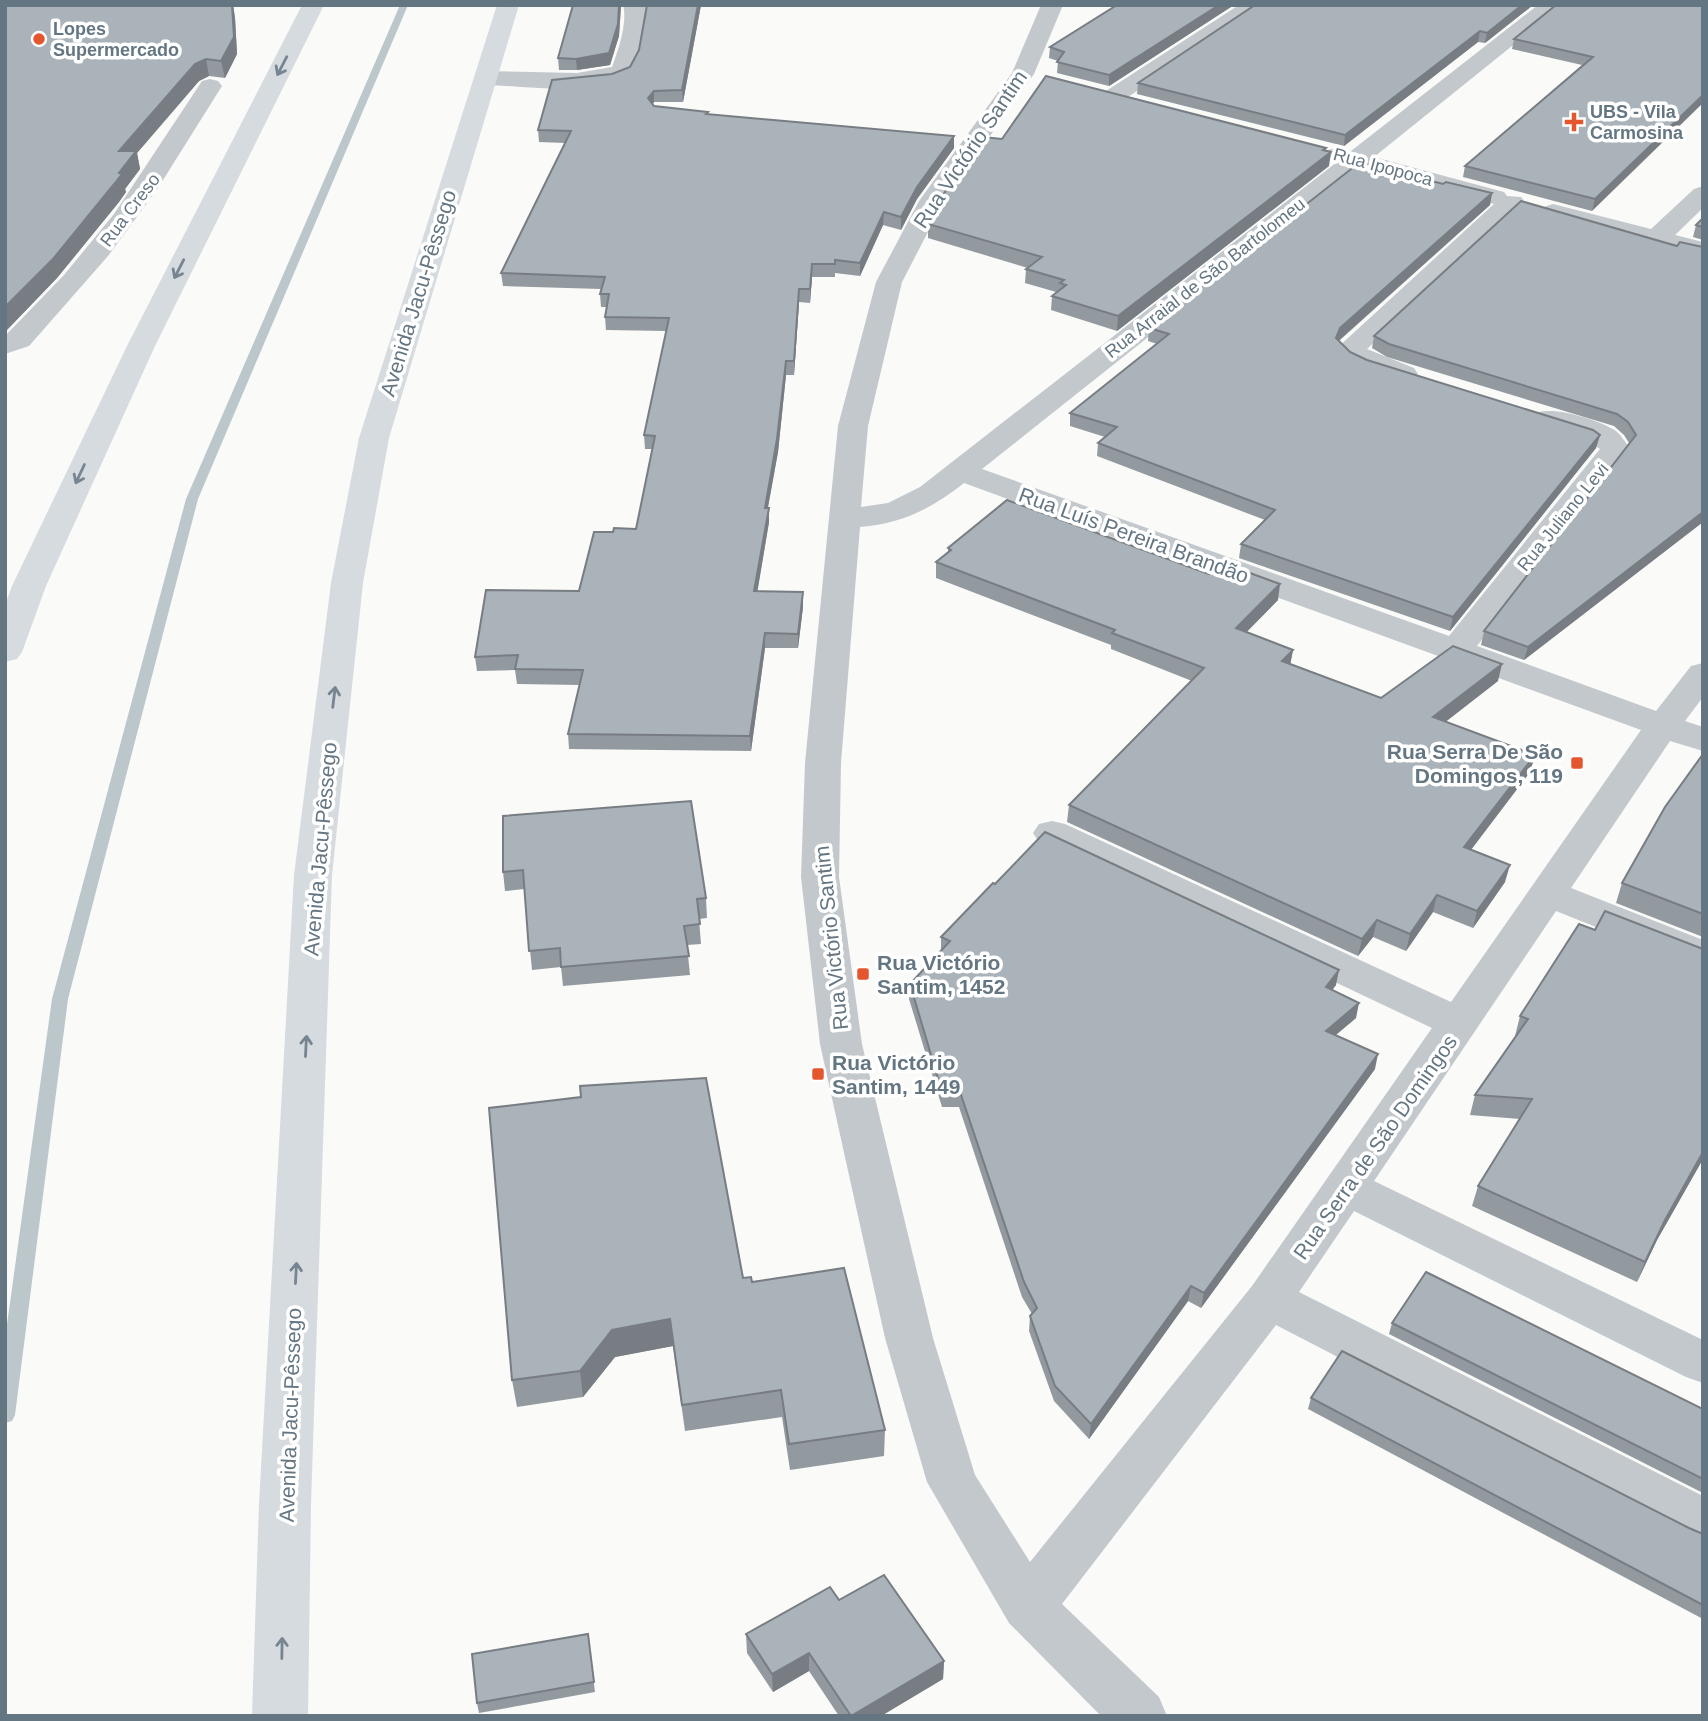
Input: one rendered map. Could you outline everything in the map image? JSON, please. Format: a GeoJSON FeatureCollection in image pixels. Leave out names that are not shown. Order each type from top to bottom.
{"type":"FeatureCollection","features":[{"type":"Feature","properties":{"kind":"highway"},"geometry":{"type":"LineString","coordinates":[[5,652],[29,586],[135,358],[313,5]]}},
{"type":"Feature","properties":{"kind":"highway","name":"Avenida Jacu-Pêssego"},"geometry":{"type":"LineString","coordinates":[[280,1716],[285,1503],[313,875],[347,583],[373,438],[508,5]]}},
{"type":"Feature","properties":{"kind":"street"},"geometry":{"type":"LineString","coordinates":[[485,78],[585,80],[614,76],[624,66],[636,9],[634,5]]}},
{"type":"Feature","properties":{"kind":"street","name":"Rua Victório Santim"},"geometry":{"type":"LineString","coordinates":[[1052,5],[1036,77],[963,138],[888,282],[853,426],[823,763],[819,866],[841,1044],[909,1338],[952,1482],[1028,1606],[1139,1716]]}},
{"type":"Feature","properties":{"kind":"street"},"geometry":{"type":"LineString","coordinates":[[1114,96],[1254,5]]}},
{"type":"Feature","properties":{"kind":"street","name":"Rua Arraial de São Bartolomeu"},"geometry":{"type":"LineString","coordinates":[[845,517],[876,518],[899,513],[960,471],[1552,5]]}},
{"type":"Feature","properties":{"kind":"street","name":"Rua Creso"},"geometry":{"type":"LineString","coordinates":[[5,346],[19,340],[36,324],[86,268],[163,165],[210,86]]}},
{"type":"Feature","properties":{"kind":"street"},"geometry":{"type":"LineString","coordinates":[[1088,90],[1141,103]]}},
{"type":"Feature","properties":{"kind":"street","name":"Rua Ipopoca"},"geometry":{"type":"LineString","coordinates":[[1315,149],[1703,250]]}},
{"type":"Feature","properties":{"kind":"street"},"geometry":{"type":"LineString","coordinates":[[1657,238],[1703,194]]}},
{"type":"Feature","properties":{"kind":"street"},"geometry":{"type":"LineString","coordinates":[[1429,382],[1361,359],[1350,349],[1512,202]]}},
{"type":"Feature","properties":{"kind":"street","name":"Rua Juliano Levi"},"geometry":{"type":"LineString","coordinates":[[1455,652],[1615,449],[1602,435],[1522,410]]}},
{"type":"Feature","properties":{"kind":"street","name":"Rua Luís Pereira Brandão"},"geometry":{"type":"LineString","coordinates":[[960,471],[1455,652],[1683,732]]}},
{"type":"Feature","properties":{"kind":"street","name":"Rua Serra de São Domingos"},"geometry":{"type":"LineString","coordinates":[[1028,1606],[1269,1298],[1550,894],[1683,732],[1703,673]]}},
{"type":"Feature","properties":{"kind":"street"},"geometry":{"type":"LineString","coordinates":[[1052,833],[1460,1024]]}},
{"type":"Feature","properties":{"kind":"street"},"geometry":{"type":"LineString","coordinates":[[1550,894],[1703,956]]}},
{"type":"Feature","properties":{"kind":"street"},"geometry":{"type":"LineString","coordinates":[[1346,1187],[1703,1363]]}},
{"type":"Feature","properties":{"kind":"street"},"geometry":{"type":"LineString","coordinates":[[1269,1298],[1703,1521]]}},
{"type":"Feature","properties":{"kind":"building"},"geometry":{"type":"Polygon","coordinates":[[[5,5],[232,5],[234,37],[221,61],[206,59],[195,64],[119,151],[136,151],[119,173],[122,174],[53,259],[5,307],[5,5]]]}},
{"type":"Feature","properties":{"kind":"building"},"geometry":{"type":"Polygon","coordinates":[[[573,5],[619,5],[618,24],[609,53],[576,59],[558,58],[573,5]]]}},
{"type":"Feature","properties":{"kind":"building"},"geometry":{"type":"Polygon","coordinates":[[[647,5],[698,5],[682,90],[654,91],[648,98],[654,106],[708,112],[706,114],[954,136],[917,187],[901,217],[884,212],[860,263],[835,260],[835,264],[812,264],[810,289],[799,289],[794,361],[786,361],[777,439],[765,508],[769,508],[754,591],[803,592],[798,634],[765,633],[750,736],[568,734],[583,670],[515,669],[518,655],[475,657],[486,590],[579,591],[594,532],[613,532],[614,528],[636,529],[655,436],[644,435],[669,318],[605,317],[609,294],[600,294],[605,277],[501,273],[571,131],[538,130],[552,80],[612,74],[630,67],[639,50],[647,5]]]}},
{"type":"Feature","properties":{"kind":"building"},"geometry":{"type":"Polygon","coordinates":[[[1117,5],[1219,5],[1109,75],[1057,62],[1064,52],[1050,47],[1117,5]]]}},
{"type":"Feature","properties":{"kind":"building"},"geometry":{"type":"Polygon","coordinates":[[[1255,5],[1522,5],[1487,33],[1480,31],[1345,135],[1138,83],[1255,5]]]}},
{"type":"Feature","properties":{"kind":"building"},"geometry":{"type":"Polygon","coordinates":[[[1556,5],[1703,5],[1703,95],[1595,199],[1465,166],[1593,57],[1514,39],[1556,5]]]}},
{"type":"Feature","properties":{"kind":"building"},"geometry":{"type":"Polygon","coordinates":[[[1046,76],[1326,148],[1323,150],[1331,152],[1118,316],[1052,296],[1066,285],[1060,283],[1064,280],[1026,269],[1042,257],[928,224],[947,188],[983,137],[1002,139],[1046,76]]]}},
{"type":"Feature","properties":{"kind":"building"},"geometry":{"type":"Polygon","coordinates":[[[1360,162],[1443,184],[1446,182],[1492,193],[1340,328],[1336,338],[1350,352],[1367,360],[1593,430],[1600,435],[1453,617],[1241,544],[1275,510],[1098,443],[1117,427],[1070,413],[1169,334],[1149,328],[1360,162]]]}},
{"type":"Feature","properties":{"kind":"building"},"geometry":{"type":"Polygon","coordinates":[[[1521,201],[1677,246],[1680,242],[1703,247],[1703,512],[1528,647],[1484,631],[1636,435],[1628,422],[1617,414],[1389,344],[1374,336],[1521,201]]]}},
{"type":"Feature","properties":{"kind":"building"},"geometry":{"type":"Polygon","coordinates":[[[1703,218],[1703,227],[1696,225],[1703,218]]]}},
{"type":"Feature","properties":{"kind":"building"},"geometry":{"type":"Polygon","coordinates":[[[1007,500],[1209,574],[1220,562],[1280,584],[1236,628],[1293,650],[1282,661],[1381,698],[1453,646],[1502,664],[1433,717],[1535,755],[1464,847],[1510,865],[1477,911],[1437,895],[1410,934],[1377,920],[1362,939],[1069,805],[1204,668],[1112,633],[1115,630],[936,562],[951,550],[948,548],[1007,500]]]}},
{"type":"Feature","properties":{"kind":"building"},"geometry":{"type":"Polygon","coordinates":[[[1703,754],[1703,914],[1622,883],[1665,807],[1703,754]]]}},
{"type":"Feature","properties":{"kind":"building"},"geometry":{"type":"Polygon","coordinates":[[[691,801],[706,898],[697,899],[700,924],[684,926],[689,956],[561,967],[560,948],[529,951],[523,870],[503,872],[503,816],[691,801]]]}},
{"type":"Feature","properties":{"kind":"building"},"geometry":{"type":"Polygon","coordinates":[[[1045,832],[1339,970],[1326,987],[1359,1003],[1326,1031],[1378,1054],[1204,1293],[1191,1286],[1091,1424],[1055,1386],[1030,1316],[1037,1308],[1024,1282],[960,1092],[942,1092],[910,984],[950,941],[941,937],[1045,832]]]}},
{"type":"Feature","properties":{"kind":"building"},"geometry":{"type":"Polygon","coordinates":[[[1605,911],[1703,949],[1703,1152],[1645,1262],[1478,1186],[1532,1099],[1475,1095],[1528,1019],[1520,1016],[1579,924],[1595,930],[1605,911]]]}},
{"type":"Feature","properties":{"kind":"building"},"geometry":{"type":"Polygon","coordinates":[[[706,1078],[743,1278],[751,1277],[752,1282],[844,1268],[885,1430],[789,1444],[781,1390],[682,1405],[670,1319],[612,1330],[580,1371],[512,1380],[489,1108],[581,1097],[580,1086],[706,1078]]]}},
{"type":"Feature","properties":{"kind":"building"},"geometry":{"type":"Polygon","coordinates":[[[1426,1272],[1703,1409],[1703,1479],[1392,1323],[1426,1272]]]}},
{"type":"Feature","properties":{"kind":"building"},"geometry":{"type":"Polygon","coordinates":[[[1342,1351],[1703,1534],[1703,1605],[1311,1398],[1342,1351]]]}},
{"type":"Feature","properties":{"kind":"building"},"geometry":{"type":"Polygon","coordinates":[[[884,1575],[944,1661],[851,1716],[809,1653],[772,1674],[746,1634],[830,1587],[839,1600],[884,1575]]]}},
{"type":"Feature","properties":{"kind":"building"},"geometry":{"type":"Polygon","coordinates":[[[588,1634],[594,1682],[477,1703],[472,1654],[588,1634]]]}},
{"type":"Feature","properties":{"kind":"waterway"},"geometry":{"type":"LineString","coordinates":[[5,1415],[60,999],[192,499],[404,5]]}},
{"type":"Feature","properties":{"kind":"place","name":"Lopes Supermercado"},"geometry":{"type":"Point","coordinates":[39,39]}},
{"type":"Feature","properties":{"kind":"place","name":"UBS - Vila Carmosina"},"geometry":{"type":"Point","coordinates":[1574,122]}},
{"type":"Feature","properties":{"kind":"place","name":"Rua Serra De São Domingos, 119"},"geometry":{"type":"Point","coordinates":[1577,763]}},
{"type":"Feature","properties":{"kind":"place","name":"Rua Victório Santim, 1452"},"geometry":{"type":"Point","coordinates":[863,974]}},
{"type":"Feature","properties":{"kind":"place","name":"Rua Victório Santim, 1449"},"geometry":{"type":"Point","coordinates":[818,1074]}}]}
